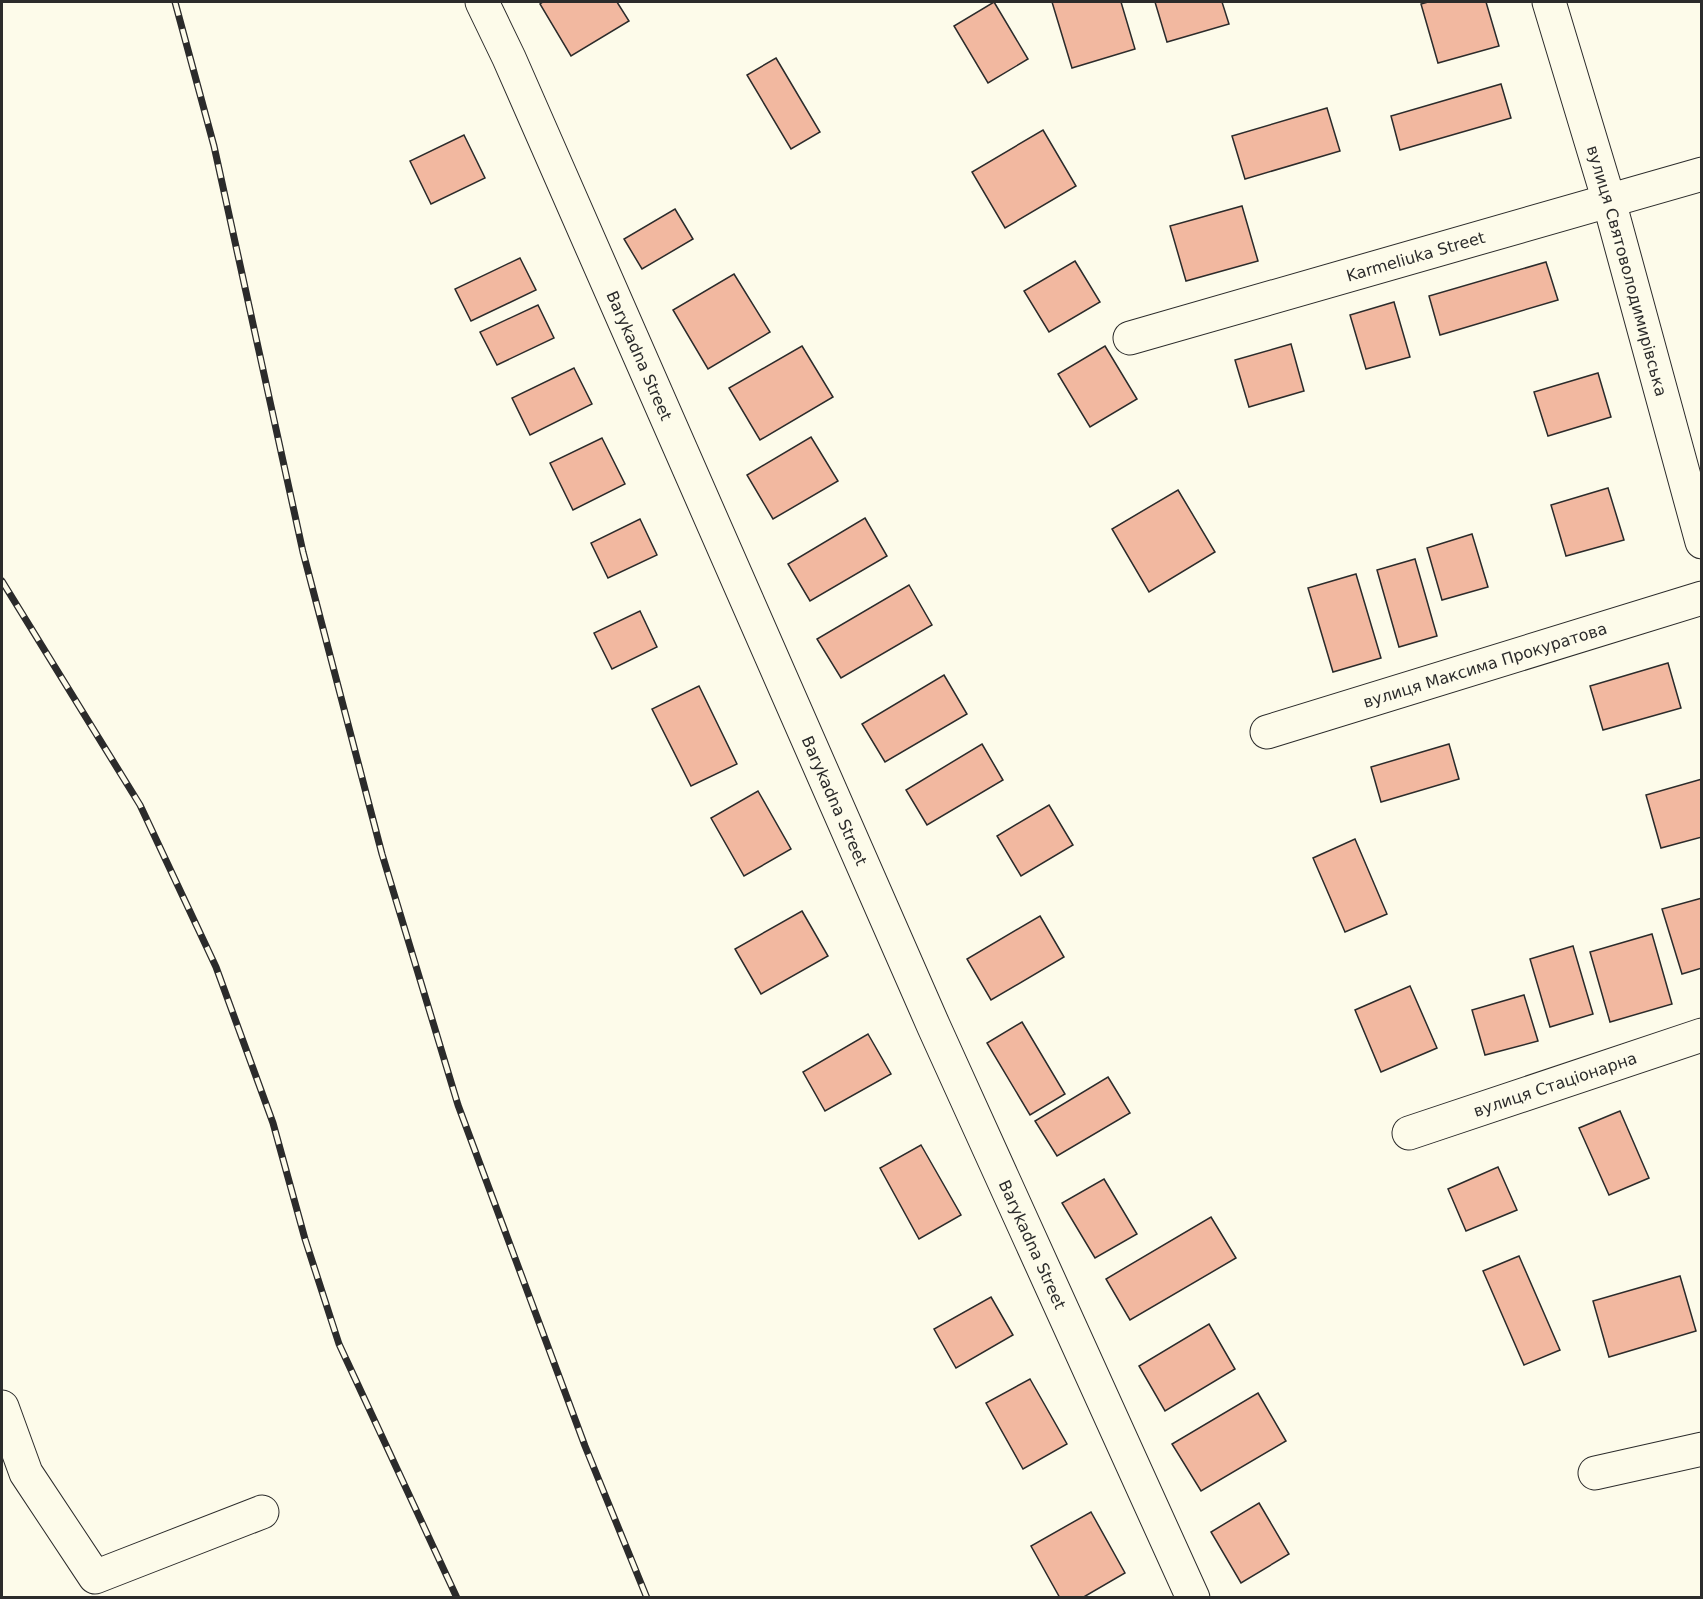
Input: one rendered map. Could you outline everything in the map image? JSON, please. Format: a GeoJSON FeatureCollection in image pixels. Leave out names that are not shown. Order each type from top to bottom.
{"type":"FeatureCollection","features":[{"type":"Feature","properties":{"kind":"street","name":"Barykadna Street"},"geometry":{"type":"LineString","coordinates":[[482,2],[509,58],[939,1037],[1193,1598]]}},
{"type":"Feature","properties":{"kind":"street","name":"вулиця Святоволодимирівська"},"geometry":{"type":"LineString","coordinates":[[1549,2],[1609,201],[1701,542]]}},
{"type":"Feature","properties":{"kind":"street","name":"Karmeliuka Street"},"geometry":{"type":"LineString","coordinates":[[1130,338],[1701,174]]}},
{"type":"Feature","properties":{"kind":"street","name":"вулиця Максима Прокуратова"},"geometry":{"type":"LineString","coordinates":[[1267,732],[1701,598]]}},
{"type":"Feature","properties":{"kind":"street","name":"вулиця Стаціонарна"},"geometry":{"type":"LineString","coordinates":[[1409,1133],[1701,1035]]}},
{"type":"Feature","properties":{"kind":"street"},"geometry":{"type":"LineString","coordinates":[[2,1407],[26,1473],[95,1577],[262,1512]]}},
{"type":"Feature","properties":{"kind":"street"},"geometry":{"type":"LineString","coordinates":[[1595,1473],[1701,1449]]}},
{"type":"Feature","properties":{"kind":"building"},"geometry":{"type":"Polygon","coordinates":[[[543,2],[617,2],[629,21],[571,56],[540,4],[543,2]]]}},
{"type":"Feature","properties":{"kind":"building"},"geometry":{"type":"Polygon","coordinates":[[[994,2],[1028,59],[988,83],[954,26],[994,2]]]}},
{"type":"Feature","properties":{"kind":"building"},"geometry":{"type":"Polygon","coordinates":[[[1052,2],[1121,2],[1135,49],[1072,68],[1052,2]]]}},
{"type":"Feature","properties":{"kind":"building"},"geometry":{"type":"Polygon","coordinates":[[[1155,2],[1222,2],[1229,24],[1167,42],[1155,2]]]}},
{"type":"Feature","properties":{"kind":"building"},"geometry":{"type":"Polygon","coordinates":[[[1486,2],[1499,46],[1438,63],[1421,4],[1486,2]]]}},
{"type":"Feature","properties":{"kind":"building"},"geometry":{"type":"Polygon","coordinates":[[[776,58],[820,132],[791,149],[747,75],[776,58]]]}},
{"type":"Feature","properties":{"kind":"building"},"geometry":{"type":"Polygon","coordinates":[[[1501,84],[1511,118],[1400,150],[1391,116],[1501,84]]]}},
{"type":"Feature","properties":{"kind":"building"},"geometry":{"type":"Polygon","coordinates":[[[1327,108],[1340,151],[1245,179],[1232,136],[1327,108]]]}},
{"type":"Feature","properties":{"kind":"building"},"geometry":{"type":"Polygon","coordinates":[[[1043,130],[1076,186],[1005,228],[972,172],[1043,130]]]}},
{"type":"Feature","properties":{"kind":"building"},"geometry":{"type":"Polygon","coordinates":[[[464,135],[485,178],[431,204],[410,161],[464,135]]]}},
{"type":"Feature","properties":{"kind":"building"},"geometry":{"type":"Polygon","coordinates":[[[1242,206],[1258,261],[1186,281],[1170,226],[1242,206]]]}},
{"type":"Feature","properties":{"kind":"building"},"geometry":{"type":"Polygon","coordinates":[[[675,209],[693,239],[642,269],[624,239],[675,209]]]}},
{"type":"Feature","properties":{"kind":"building"},"geometry":{"type":"Polygon","coordinates":[[[520,258],[536,290],[471,321],[455,289],[520,258]]]}},
{"type":"Feature","properties":{"kind":"building"},"geometry":{"type":"Polygon","coordinates":[[[1075,261],[1100,302],[1049,332],[1024,291],[1075,261]]]}},
{"type":"Feature","properties":{"kind":"building"},"geometry":{"type":"Polygon","coordinates":[[[1546,262],[1558,300],[1440,335],[1429,296],[1546,262]]]}},
{"type":"Feature","properties":{"kind":"building"},"geometry":{"type":"Polygon","coordinates":[[[734,274],[770,332],[708,369],[673,310],[734,274]]]}},
{"type":"Feature","properties":{"kind":"building"},"geometry":{"type":"Polygon","coordinates":[[[1394,302],[1410,357],[1366,369],[1350,315],[1394,302]]]}},
{"type":"Feature","properties":{"kind":"building"},"geometry":{"type":"Polygon","coordinates":[[[538,305],[554,338],[497,365],[480,332],[538,305]]]}},
{"type":"Feature","properties":{"kind":"building"},"geometry":{"type":"Polygon","coordinates":[[[1291,344],[1304,391],[1249,407],[1235,360],[1291,344]]]}},
{"type":"Feature","properties":{"kind":"building"},"geometry":{"type":"Polygon","coordinates":[[[802,346],[833,397],[760,440],[729,388],[802,346]]]}},
{"type":"Feature","properties":{"kind":"building"},"geometry":{"type":"Polygon","coordinates":[[[1105,346],[1137,399],[1090,427],[1058,374],[1105,346]]]}},
{"type":"Feature","properties":{"kind":"building"},"geometry":{"type":"Polygon","coordinates":[[[574,368],[592,404],[530,435],[512,398],[574,368]]]}},
{"type":"Feature","properties":{"kind":"building"},"geometry":{"type":"Polygon","coordinates":[[[1598,373],[1611,417],[1548,436],[1534,392],[1598,373]]]}},
{"type":"Feature","properties":{"kind":"building"},"geometry":{"type":"Polygon","coordinates":[[[811,437],[838,481],[773,519],[747,475],[811,437]]]}},
{"type":"Feature","properties":{"kind":"building"},"geometry":{"type":"Polygon","coordinates":[[[602,438],[625,484],[573,510],[550,463],[602,438]]]}},
{"type":"Feature","properties":{"kind":"building"},"geometry":{"type":"Polygon","coordinates":[[[1608,488],[1624,540],[1566,556],[1551,505],[1608,488]]]}},
{"type":"Feature","properties":{"kind":"building"},"geometry":{"type":"Polygon","coordinates":[[[1178,490],[1215,552],[1149,592],[1112,529],[1178,490]]]}},
{"type":"Feature","properties":{"kind":"building"},"geometry":{"type":"Polygon","coordinates":[[[865,518],[887,556],[810,601],[788,564],[865,518]]]}},
{"type":"Feature","properties":{"kind":"building"},"geometry":{"type":"Polygon","coordinates":[[[640,519],[657,555],[608,578],[591,543],[640,519]]]}},
{"type":"Feature","properties":{"kind":"building"},"geometry":{"type":"Polygon","coordinates":[[[1472,534],[1488,587],[1442,600],[1427,548],[1472,534]]]}},
{"type":"Feature","properties":{"kind":"building"},"geometry":{"type":"Polygon","coordinates":[[[1415,559],[1437,636],[1399,647],[1377,570],[1415,559]]]}},
{"type":"Feature","properties":{"kind":"building"},"geometry":{"type":"Polygon","coordinates":[[[1356,574],[1381,658],[1333,672],[1308,588],[1356,574]]]}},
{"type":"Feature","properties":{"kind":"building"},"geometry":{"type":"Polygon","coordinates":[[[909,585],[932,625],[841,678],[817,639],[909,585]]]}},
{"type":"Feature","properties":{"kind":"building"},"geometry":{"type":"Polygon","coordinates":[[[640,611],[657,647],[612,669],[594,633],[640,611]]]}},
{"type":"Feature","properties":{"kind":"building"},"geometry":{"type":"Polygon","coordinates":[[[1668,663],[1681,708],[1603,730],[1590,686],[1668,663]]]}},
{"type":"Feature","properties":{"kind":"building"},"geometry":{"type":"Polygon","coordinates":[[[944,675],[967,714],[885,762],[862,724],[944,675]]]}},
{"type":"Feature","properties":{"kind":"building"},"geometry":{"type":"Polygon","coordinates":[[[699,686],[737,764],[691,786],[652,709],[699,686]]]}},
{"type":"Feature","properties":{"kind":"building"},"geometry":{"type":"Polygon","coordinates":[[[982,744],[1003,780],[927,825],[906,790],[982,744]]]}},
{"type":"Feature","properties":{"kind":"building"},"geometry":{"type":"Polygon","coordinates":[[[1449,744],[1459,779],[1381,802],[1371,767],[1449,744]]]}},
{"type":"Feature","properties":{"kind":"building"},"geometry":{"type":"Polygon","coordinates":[[[1702,779],[1702,837],[1661,848],[1646,795],[1702,779]]]}},
{"type":"Feature","properties":{"kind":"building"},"geometry":{"type":"Polygon","coordinates":[[[758,791],[791,849],[744,876],[711,818],[758,791]]]}},
{"type":"Feature","properties":{"kind":"building"},"geometry":{"type":"Polygon","coordinates":[[[1049,805],[1073,845],[1021,876],[997,836],[1049,805]]]}},
{"type":"Feature","properties":{"kind":"building"},"geometry":{"type":"Polygon","coordinates":[[[1355,839],[1387,914],[1345,932],[1313,858],[1355,839]]]}},
{"type":"Feature","properties":{"kind":"building"},"geometry":{"type":"Polygon","coordinates":[[[1702,898],[1702,968],[1682,974],[1662,909],[1702,898]]]}},
{"type":"Feature","properties":{"kind":"building"},"geometry":{"type":"Polygon","coordinates":[[[802,911],[828,956],[761,994],[735,949],[802,911]]]}},
{"type":"Feature","properties":{"kind":"building"},"geometry":{"type":"Polygon","coordinates":[[[1040,916],[1064,957],[991,1000],[967,959],[1040,916]]]}},
{"type":"Feature","properties":{"kind":"building"},"geometry":{"type":"Polygon","coordinates":[[[1652,934],[1672,1004],[1610,1022],[1590,952],[1652,934]]]}},
{"type":"Feature","properties":{"kind":"building"},"geometry":{"type":"Polygon","coordinates":[[[1573,946],[1593,1014],[1550,1027],[1530,959],[1573,946]]]}},
{"type":"Feature","properties":{"kind":"building"},"geometry":{"type":"Polygon","coordinates":[[[1410,986],[1437,1048],[1381,1072],[1355,1010],[1410,986]]]}},
{"type":"Feature","properties":{"kind":"building"},"geometry":{"type":"Polygon","coordinates":[[[1524,995],[1538,1041],[1485,1055],[1472,1010],[1524,995]]]}},
{"type":"Feature","properties":{"kind":"building"},"geometry":{"type":"Polygon","coordinates":[[[1022,1022],[1065,1094],[1030,1115],[987,1043],[1022,1022]]]}},
{"type":"Feature","properties":{"kind":"building"},"geometry":{"type":"Polygon","coordinates":[[[868,1034],[891,1074],[825,1111],[803,1072],[868,1034]]]}},
{"type":"Feature","properties":{"kind":"building"},"geometry":{"type":"Polygon","coordinates":[[[1108,1077],[1130,1113],[1057,1156],[1035,1121],[1108,1077]]]}},
{"type":"Feature","properties":{"kind":"building"},"geometry":{"type":"Polygon","coordinates":[[[1620,1111],[1649,1178],[1609,1195],[1579,1128],[1620,1111]]]}},
{"type":"Feature","properties":{"kind":"building"},"geometry":{"type":"Polygon","coordinates":[[[921,1145],[961,1215],[919,1239],[880,1168],[921,1145]]]}},
{"type":"Feature","properties":{"kind":"building"},"geometry":{"type":"Polygon","coordinates":[[[1498,1167],[1517,1210],[1466,1231],[1448,1189],[1498,1167]]]}},
{"type":"Feature","properties":{"kind":"building"},"geometry":{"type":"Polygon","coordinates":[[[1104,1179],[1137,1234],[1095,1258],[1062,1203],[1104,1179]]]}},
{"type":"Feature","properties":{"kind":"building"},"geometry":{"type":"Polygon","coordinates":[[[1211,1217],[1236,1258],[1130,1320],[1106,1279],[1211,1217]]]}},
{"type":"Feature","properties":{"kind":"building"},"geometry":{"type":"Polygon","coordinates":[[[1519,1256],[1560,1350],[1524,1365],[1483,1271],[1519,1256]]]}},
{"type":"Feature","properties":{"kind":"building"},"geometry":{"type":"Polygon","coordinates":[[[1680,1276],[1696,1331],[1609,1357],[1593,1301],[1680,1276]]]}},
{"type":"Feature","properties":{"kind":"building"},"geometry":{"type":"Polygon","coordinates":[[[991,1297],[1013,1335],[956,1368],[934,1329],[991,1297]]]}},
{"type":"Feature","properties":{"kind":"building"},"geometry":{"type":"Polygon","coordinates":[[[1209,1324],[1235,1369],[1165,1411],[1139,1366],[1209,1324]]]}},
{"type":"Feature","properties":{"kind":"building"},"geometry":{"type":"Polygon","coordinates":[[[1030,1379],[1067,1444],[1023,1469],[986,1403],[1030,1379]]]}},
{"type":"Feature","properties":{"kind":"building"},"geometry":{"type":"Polygon","coordinates":[[[1258,1393],[1286,1441],[1201,1491],[1172,1444],[1258,1393]]]}},
{"type":"Feature","properties":{"kind":"building"},"geometry":{"type":"Polygon","coordinates":[[[1259,1503],[1289,1554],[1241,1583],[1211,1532],[1259,1503]]]}},
{"type":"Feature","properties":{"kind":"building"},"geometry":{"type":"Polygon","coordinates":[[[1091,1512],[1125,1573],[1082,1598],[1060,1598],[1031,1546],[1091,1512]]]}},
{"type":"Feature","properties":{"kind":"railway"},"geometry":{"type":"LineString","coordinates":[[175,2],[214,146],[303,552],[382,854],[458,1105],[585,1446],[647,1598]]}},
{"type":"Feature","properties":{"kind":"railway"},"geometry":{"type":"LineString","coordinates":[[2,581],[140,805],[216,967],[273,1123],[305,1239],[339,1344],[457,1598]]}}]}
